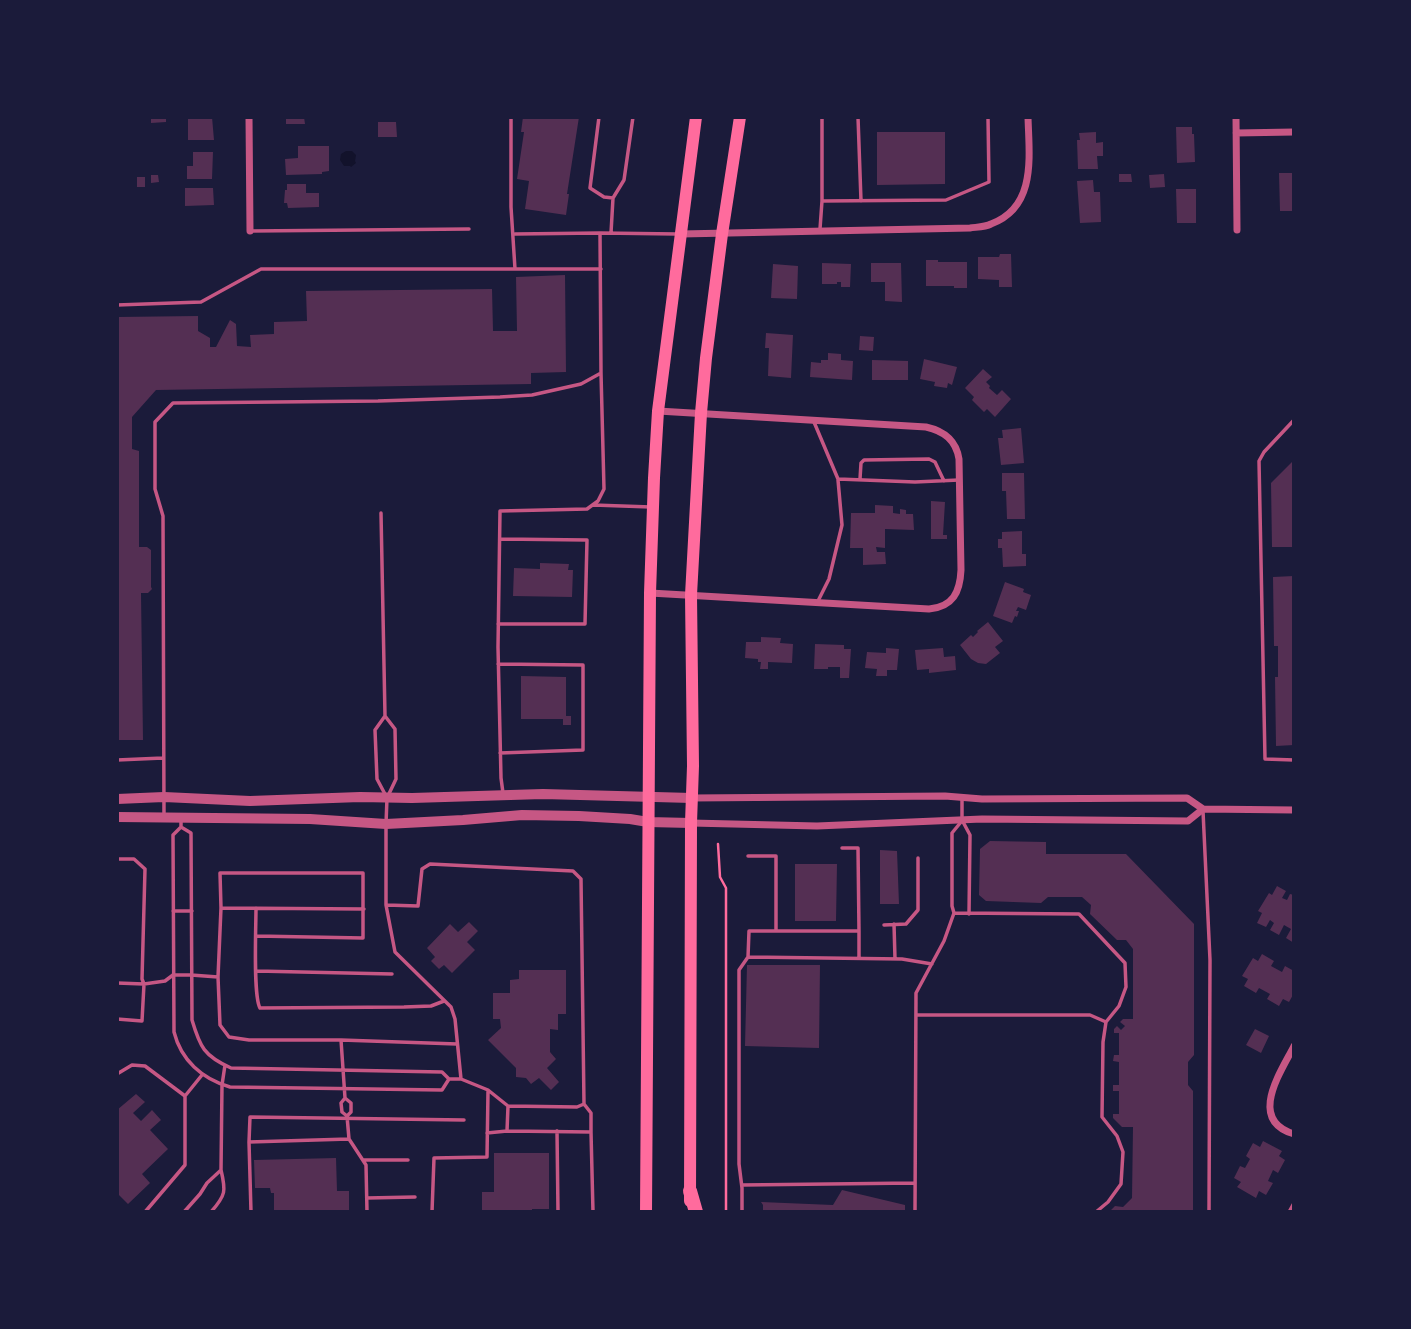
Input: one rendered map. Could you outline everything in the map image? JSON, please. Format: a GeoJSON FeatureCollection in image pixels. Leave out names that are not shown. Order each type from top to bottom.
{"type":"FeatureCollection","features":[{"type":"Feature","properties":{"kind":"highway"},"geometry":{"type":"LineString","coordinates":[[690,1191],[696,1212]]}},
{"type":"Feature","properties":{"kind":"main road"},"geometry":{"type":"LineString","coordinates":[[646,1212],[650,593],[653,507],[658,411],[696,117]]}},
{"type":"Feature","properties":{"kind":"main road"},"geometry":{"type":"LineString","coordinates":[[690,1212],[691,596],[706,358],[740,117]]}},
{"type":"Feature","properties":{"kind":"street"},"geometry":{"type":"LineString","coordinates":[[249,117],[250,231]]}},
{"type":"Feature","properties":{"kind":"street"},"geometry":{"type":"LineString","coordinates":[[681,234],[970,228],[989,225],[1011,212],[1026,186],[1029,167],[1028,117]]}},
{"type":"Feature","properties":{"kind":"street"},"geometry":{"type":"LineString","coordinates":[[1236,117],[1237,230]]}},
{"type":"Feature","properties":{"kind":"street"},"geometry":{"type":"LineString","coordinates":[[1236,133],[1294,132]]}},
{"type":"Feature","properties":{"kind":"street"},"geometry":{"type":"LineString","coordinates":[[650,593],[929,609],[949,602],[961,584],[958,452],[946,434],[936,429],[658,411]]}},
{"type":"Feature","properties":{"kind":"street"},"geometry":{"type":"LineString","coordinates":[[117,799],[164,797],[250,801],[543,794],[692,799],[1187,798],[1203,809],[1294,810]]}},
{"type":"Feature","properties":{"kind":"street"},"geometry":{"type":"LineString","coordinates":[[117,817],[164,818],[181,823],[310,820],[386,824],[522,815],[579,816],[648,822],[817,826],[962,820],[1188,821],[1203,809]]}},
{"type":"Feature","properties":{"kind":"street"},"geometry":{"type":"LineString","coordinates":[[1294,1045],[1271,1092],[1269,1104],[1275,1123],[1294,1134]]}},
{"type":"Feature","properties":{"kind":"lane"},"geometry":{"type":"LineString","coordinates":[[511,117],[511,207],[515,269]]}},
{"type":"Feature","properties":{"kind":"lane"},"geometry":{"type":"LineString","coordinates":[[599,117],[590,188],[604,197],[613,198]]}},
{"type":"Feature","properties":{"kind":"lane"},"geometry":{"type":"LineString","coordinates":[[611,233],[613,198],[624,180],[633,117]]}},
{"type":"Feature","properties":{"kind":"lane"},"geometry":{"type":"LineString","coordinates":[[820,232],[822,117]]}},
{"type":"Feature","properties":{"kind":"lane"},"geometry":{"type":"LineString","coordinates":[[858,117],[861,201]]}},
{"type":"Feature","properties":{"kind":"lane"},"geometry":{"type":"LineString","coordinates":[[822,201],[946,200],[989,183],[988,117]]}},
{"type":"Feature","properties":{"kind":"lane"},"geometry":{"type":"LineString","coordinates":[[250,231],[469,229]]}},
{"type":"Feature","properties":{"kind":"lane"},"geometry":{"type":"LineString","coordinates":[[504,795],[501,778],[498,664],[500,511],[587,509],[598,501],[604,489],[600,373],[600,233]]}},
{"type":"Feature","properties":{"kind":"lane"},"geometry":{"type":"LineString","coordinates":[[514,234],[681,234]]}},
{"type":"Feature","properties":{"kind":"lane"},"geometry":{"type":"LineString","coordinates":[[117,305],[201,302],[261,269],[601,269]]}},
{"type":"Feature","properties":{"kind":"lane"},"geometry":{"type":"LineString","coordinates":[[164,818],[163,516],[155,489],[155,422],[173,403],[453,399],[532,395],[581,384],[600,373]]}},
{"type":"Feature","properties":{"kind":"lane"},"geometry":{"type":"LineString","coordinates":[[1294,420],[1259,461],[1265,760],[1294,760]]}},
{"type":"Feature","properties":{"kind":"lane"},"geometry":{"type":"LineString","coordinates":[[814,421],[838,479],[842,509],[841,534],[829,579],[817,603]]}},
{"type":"Feature","properties":{"kind":"lane"},"geometry":{"type":"LineString","coordinates":[[860,480],[861,463],[864,460],[929,459],[935,462],[944,481]]}},
{"type":"Feature","properties":{"kind":"lane"},"geometry":{"type":"LineString","coordinates":[[838,479],[915,482],[959,480]]}},
{"type":"Feature","properties":{"kind":"lane"},"geometry":{"type":"LineString","coordinates":[[593,505],[653,507]]}},
{"type":"Feature","properties":{"kind":"lane"},"geometry":{"type":"LineString","coordinates":[[382,513],[385,716],[375,730],[377,779],[387,797]]}},
{"type":"Feature","properties":{"kind":"lane"},"geometry":{"type":"LineString","coordinates":[[498,624],[585,624],[587,540],[500,539]]}},
{"type":"Feature","properties":{"kind":"lane"},"geometry":{"type":"LineString","coordinates":[[498,664],[583,665],[583,750],[500,753]]}},
{"type":"Feature","properties":{"kind":"lane"},"geometry":{"type":"LineString","coordinates":[[385,716],[395,729],[396,767],[396,779],[387,797],[386,905],[396,952],[451,1007],[455,1019],[461,1079]]}},
{"type":"Feature","properties":{"kind":"lane"},"geometry":{"type":"LineString","coordinates":[[117,760],[163,758]]}},
{"type":"Feature","properties":{"kind":"lane"},"geometry":{"type":"LineString","coordinates":[[962,797],[962,820],[970,835],[969,914]]}},
{"type":"Feature","properties":{"kind":"lane"},"geometry":{"type":"LineString","coordinates":[[1203,809],[1209,960],[1209,1212]]}},
{"type":"Feature","properties":{"kind":"lane"},"geometry":{"type":"LineString","coordinates":[[915,1212],[916,993],[944,940],[954,914],[952,833],[962,820]]}},
{"type":"Feature","properties":{"kind":"lane"},"geometry":{"type":"LineString","coordinates":[[449,1079],[442,1090],[344,1090],[230,1087],[215,1083],[202,1075],[183,1055],[174,1032],[173,835],[181,823],[191,833],[192,1020],[198,1041],[208,1055],[231,1068],[239,1069],[442,1072],[449,1079],[461,1079],[488,1090],[508,1106],[577,1107],[584,1104]]}},
{"type":"Feature","properties":{"kind":"lane"},"geometry":{"type":"LineString","coordinates":[[842,848],[858,848],[859,958]]}},
{"type":"Feature","properties":{"kind":"lane"},"geometry":{"type":"LineString","coordinates":[[748,856],[776,856],[776,931]]}},
{"type":"Feature","properties":{"kind":"lane"},"geometry":{"type":"LineString","coordinates":[[884,925],[906,924],[918,910],[918,858]]}},
{"type":"Feature","properties":{"kind":"lane"},"geometry":{"type":"LineString","coordinates":[[117,859],[134,859],[145,869],[142,1021],[117,1019]]}},
{"type":"Feature","properties":{"kind":"lane"},"geometry":{"type":"LineString","coordinates":[[386,905],[418,906],[422,869],[430,864],[573,871],[582,879],[584,1104],[591,1113],[593,1212]]}},
{"type":"Feature","properties":{"kind":"lane"},"geometry":{"type":"LineString","coordinates":[[256,936],[363,938],[363,873],[220,873],[220,1025],[229,1038],[250,1040],[457,1044]]}},
{"type":"Feature","properties":{"kind":"lane"},"geometry":{"type":"LineString","coordinates":[[220,908],[364,909]]}},
{"type":"Feature","properties":{"kind":"lane"},"geometry":{"type":"LineString","coordinates":[[256,908],[257,1003],[260,1007],[418,1007],[444,1001]]}},
{"type":"Feature","properties":{"kind":"lane"},"geometry":{"type":"LineString","coordinates":[[173,911],[192,911]]}},
{"type":"Feature","properties":{"kind":"lane"},"geometry":{"type":"LineString","coordinates":[[954,914],[1079,914],[1125,963],[1126,987],[1119,1006],[1106,1022],[1103,1042],[1102,1117],[1117,1136],[1123,1152],[1121,1184],[1108,1202],[1096,1212]]}},
{"type":"Feature","properties":{"kind":"lane"},"geometry":{"type":"LineString","coordinates":[[894,924],[895,959]]}},
{"type":"Feature","properties":{"kind":"lane"},"geometry":{"type":"LineString","coordinates":[[742,1212],[742,1185],[738,1164],[739,970],[748,957],[749,931],[859,931]]}},
{"type":"Feature","properties":{"kind":"lane"},"geometry":{"type":"LineString","coordinates":[[748,957],[895,959],[932,964]]}},
{"type":"Feature","properties":{"kind":"lane"},"geometry":{"type":"LineString","coordinates":[[256,971],[392,974]]}},
{"type":"Feature","properties":{"kind":"lane"},"geometry":{"type":"LineString","coordinates":[[117,984],[164,981],[173,975],[218,977]]}},
{"type":"Feature","properties":{"kind":"lane"},"geometry":{"type":"LineString","coordinates":[[916,1014],[1090,1014],[1106,1022]]}},
{"type":"Feature","properties":{"kind":"lane"},"geometry":{"type":"LineString","coordinates":[[341,1040],[345,1098],[341,1103],[342,1112],[347,1117],[349,1139],[366,1165],[367,1212]]}},
{"type":"Feature","properties":{"kind":"lane"},"geometry":{"type":"LineString","coordinates":[[117,1074],[132,1065],[145,1066],[185,1096]]}},
{"type":"Feature","properties":{"kind":"lane"},"geometry":{"type":"LineString","coordinates":[[211,1212],[219,1203],[225,1189],[221,1170],[222,1085],[225,1065]]}},
{"type":"Feature","properties":{"kind":"lane"},"geometry":{"type":"LineString","coordinates":[[145,1212],[185,1166],[185,1096],[202,1075]]}},
{"type":"Feature","properties":{"kind":"lane"},"geometry":{"type":"LineString","coordinates":[[432,1212],[433,1158],[486,1157],[488,1090]]}},
{"type":"Feature","properties":{"kind":"lane"},"geometry":{"type":"LineString","coordinates":[[508,1106],[508,1131]]}},
{"type":"Feature","properties":{"kind":"lane"},"geometry":{"type":"LineString","coordinates":[[251,1212],[250,1117],[464,1120]]}},
{"type":"Feature","properties":{"kind":"lane"},"geometry":{"type":"LineString","coordinates":[[557,1132],[558,1212]]}},
{"type":"Feature","properties":{"kind":"lane"},"geometry":{"type":"LineString","coordinates":[[487,1133],[591,1132]]}},
{"type":"Feature","properties":{"kind":"lane"},"geometry":{"type":"LineString","coordinates":[[250,1142],[349,1139]]}},
{"type":"Feature","properties":{"kind":"lane"},"geometry":{"type":"LineString","coordinates":[[363,1160],[408,1160]]}},
{"type":"Feature","properties":{"kind":"lane"},"geometry":{"type":"LineString","coordinates":[[184,1212],[206,1183],[221,1170]]}},
{"type":"Feature","properties":{"kind":"lane"},"geometry":{"type":"LineString","coordinates":[[742,1185],[915,1183]]}},
{"type":"Feature","properties":{"kind":"lane"},"geometry":{"type":"LineString","coordinates":[[367,1198],[415,1197]]}},
{"type":"Feature","properties":{"kind":"lane"},"geometry":{"type":"LineString","coordinates":[[1289,1212],[1294,1203]]}},
{"type":"Feature","properties":{"kind":"path"},"geometry":{"type":"LineString","coordinates":[[718,844],[720,877],[726,888],[726,1212]]}},
{"type":"Feature","properties":{"kind":"shaded area"},"geometry":{"type":"Polygon","coordinates":[[[352,151],[356,155],[356,163],[351,167],[344,166],[340,160],[341,154],[352,151]]]}},
{"type":"Feature","properties":{"kind":"building"},"geometry":{"type":"Polygon","coordinates":[[[151,117],[166,117],[166,122],[151,123],[151,117]]]}},
{"type":"Feature","properties":{"kind":"building"},"geometry":{"type":"Polygon","coordinates":[[[188,117],[212,117],[214,140],[188,140],[188,117]]]}},
{"type":"Feature","properties":{"kind":"building"},"geometry":{"type":"Polygon","coordinates":[[[286,117],[304,117],[305,124],[286,124],[286,117]]]}},
{"type":"Feature","properties":{"kind":"building"},"geometry":{"type":"Polygon","coordinates":[[[523,117],[579,117],[566,215],[525,209],[529,181],[517,179],[524,132],[521,132],[523,117]]]}},
{"type":"Feature","properties":{"kind":"building"},"geometry":{"type":"Polygon","coordinates":[[[378,122],[396,122],[397,137],[378,137],[378,122]]]}},
{"type":"Feature","properties":{"kind":"building"},"geometry":{"type":"Polygon","coordinates":[[[1176,127],[1192,127],[1195,162],[1177,163],[1176,127]]]}},
{"type":"Feature","properties":{"kind":"building"},"geometry":{"type":"Polygon","coordinates":[[[877,132],[945,132],[945,184],[877,185],[877,132]]]}},
{"type":"Feature","properties":{"kind":"building"},"geometry":{"type":"Polygon","coordinates":[[[1096,132],[1096,143],[1103,142],[1103,156],[1097,156],[1098,169],[1078,169],[1079,133],[1096,132]]]}},
{"type":"Feature","properties":{"kind":"building"},"geometry":{"type":"Polygon","coordinates":[[[298,146],[329,146],[329,171],[322,174],[286,175],[285,159],[298,158],[298,146]]]}},
{"type":"Feature","properties":{"kind":"building"},"geometry":{"type":"Polygon","coordinates":[[[193,152],[213,152],[212,179],[187,179],[187,166],[193,166],[193,152]]]}},
{"type":"Feature","properties":{"kind":"building"},"geometry":{"type":"Polygon","coordinates":[[[1279,173],[1294,173],[1294,211],[1280,211],[1279,173]]]}},
{"type":"Feature","properties":{"kind":"building"},"geometry":{"type":"Polygon","coordinates":[[[1119,174],[1131,174],[1132,182],[1119,182],[1119,174]]]}},
{"type":"Feature","properties":{"kind":"building"},"geometry":{"type":"Polygon","coordinates":[[[1164,174],[1165,187],[1150,188],[1149,175],[1164,174]]]}},
{"type":"Feature","properties":{"kind":"building"},"geometry":{"type":"Polygon","coordinates":[[[151,175],[158,175],[159,182],[151,183],[151,175]]]}},
{"type":"Feature","properties":{"kind":"building"},"geometry":{"type":"Polygon","coordinates":[[[137,177],[145,177],[145,187],[137,187],[137,177]]]}},
{"type":"Feature","properties":{"kind":"building"},"geometry":{"type":"Polygon","coordinates":[[[1093,180],[1094,192],[1100,192],[1101,222],[1080,223],[1077,181],[1093,180]]]}},
{"type":"Feature","properties":{"kind":"building"},"geometry":{"type":"Polygon","coordinates":[[[287,184],[306,184],[306,193],[319,193],[319,207],[288,208],[287,203],[284,203],[287,184]]]}},
{"type":"Feature","properties":{"kind":"building"},"geometry":{"type":"Polygon","coordinates":[[[185,188],[213,188],[214,205],[185,206],[185,188]]]}},
{"type":"Feature","properties":{"kind":"building"},"geometry":{"type":"Polygon","coordinates":[[[1176,189],[1196,189],[1196,223],[1177,223],[1176,189]]]}},
{"type":"Feature","properties":{"kind":"building"},"geometry":{"type":"Polygon","coordinates":[[[1000,254],[1011,254],[1012,287],[999,287],[999,280],[978,279],[978,257],[999,257],[1000,254]]]}},
{"type":"Feature","properties":{"kind":"building"},"geometry":{"type":"Polygon","coordinates":[[[926,260],[967,262],[967,288],[926,286],[926,260]]]}},
{"type":"Feature","properties":{"kind":"building"},"geometry":{"type":"Polygon","coordinates":[[[822,263],[851,264],[850,287],[841,287],[841,282],[822,284],[822,263]]]}},
{"type":"Feature","properties":{"kind":"building"},"geometry":{"type":"Polygon","coordinates":[[[871,263],[901,263],[902,302],[885,301],[885,282],[871,282],[871,263]]]}},
{"type":"Feature","properties":{"kind":"building"},"geometry":{"type":"Polygon","coordinates":[[[773,264],[798,266],[797,299],[771,298],[773,264]]]}},
{"type":"Feature","properties":{"kind":"building"},"geometry":{"type":"Polygon","coordinates":[[[565,275],[566,372],[531,373],[531,384],[156,390],[132,417],[132,449],[139,451],[139,547],[151,550],[152,589],[148,593],[141,593],[143,740],[117,740],[117,317],[198,316],[198,331],[210,338],[210,347],[216,347],[230,320],[236,324],[237,346],[251,347],[250,335],[274,334],[274,322],[307,321],[306,291],[492,289],[493,331],[517,331],[516,277],[565,275]]]}},
{"type":"Feature","properties":{"kind":"building"},"geometry":{"type":"Polygon","coordinates":[[[766,333],[793,335],[791,378],[768,376],[769,348],[765,348],[766,333]]]}},
{"type":"Feature","properties":{"kind":"building"},"geometry":{"type":"Polygon","coordinates":[[[860,336],[874,337],[873,351],[859,350],[860,336]]]}},
{"type":"Feature","properties":{"kind":"building"},"geometry":{"type":"Polygon","coordinates":[[[828,353],[841,354],[841,360],[853,361],[852,380],[810,377],[811,362],[821,363],[821,360],[828,360],[828,353]]]}},
{"type":"Feature","properties":{"kind":"building"},"geometry":{"type":"Polygon","coordinates":[[[924,359],[957,367],[952,385],[948,383],[947,388],[934,386],[935,382],[920,379],[924,359]]]}},
{"type":"Feature","properties":{"kind":"building"},"geometry":{"type":"Polygon","coordinates":[[[872,360],[908,361],[908,380],[872,380],[872,360]]]}},
{"type":"Feature","properties":{"kind":"building"},"geometry":{"type":"Polygon","coordinates":[[[983,369],[992,377],[986,382],[989,388],[997,395],[1002,390],[1011,399],[995,417],[987,409],[984,412],[965,388],[983,369]]]}},
{"type":"Feature","properties":{"kind":"building"},"geometry":{"type":"Polygon","coordinates":[[[1021,428],[1024,463],[1001,465],[998,438],[1003,438],[1002,430],[1021,428]]]}},
{"type":"Feature","properties":{"kind":"building"},"geometry":{"type":"Polygon","coordinates":[[[1294,460],[1294,547],[1272,547],[1271,483],[1294,460]]]}},
{"type":"Feature","properties":{"kind":"building"},"geometry":{"type":"Polygon","coordinates":[[[1002,473],[1024,473],[1025,519],[1007,519],[1002,473]]]}},
{"type":"Feature","properties":{"kind":"building"},"geometry":{"type":"Polygon","coordinates":[[[931,501],[945,502],[943,535],[947,535],[947,539],[931,539],[931,501]]]}},
{"type":"Feature","properties":{"kind":"building"},"geometry":{"type":"Polygon","coordinates":[[[875,505],[893,506],[893,513],[900,514],[900,509],[906,510],[906,514],[913,514],[914,530],[885,529],[885,548],[876,547],[877,552],[885,552],[886,564],[863,565],[863,548],[850,548],[851,513],[875,513],[875,505]]]}},
{"type":"Feature","properties":{"kind":"building"},"geometry":{"type":"Polygon","coordinates":[[[1022,531],[1022,554],[1026,554],[1026,566],[1003,567],[1002,548],[998,548],[998,539],[1002,539],[1002,532],[1022,531]]]}},
{"type":"Feature","properties":{"kind":"building"},"geometry":{"type":"Polygon","coordinates":[[[540,563],[569,564],[568,570],[573,570],[572,597],[513,596],[514,568],[540,569],[540,563]]]}},
{"type":"Feature","properties":{"kind":"building"},"geometry":{"type":"Polygon","coordinates":[[[1294,576],[1294,745],[1276,746],[1275,677],[1278,677],[1278,646],[1274,646],[1273,577],[1294,576]]]}},
{"type":"Feature","properties":{"kind":"building"},"geometry":{"type":"Polygon","coordinates":[[[1005,582],[1024,589],[1023,592],[1031,595],[1026,610],[1018,607],[1017,617],[1015,616],[1012,623],[993,616],[1005,582]]]}},
{"type":"Feature","properties":{"kind":"building"},"geometry":{"type":"Polygon","coordinates":[[[988,622],[1003,641],[995,647],[1000,653],[986,664],[978,663],[971,659],[960,645],[988,622]]]}},
{"type":"Feature","properties":{"kind":"building"},"geometry":{"type":"Polygon","coordinates":[[[761,637],[781,638],[780,643],[793,644],[792,663],[768,662],[768,669],[760,669],[761,662],[758,662],[758,659],[745,658],[746,642],[761,642],[761,637]]]}},
{"type":"Feature","properties":{"kind":"building"},"geometry":{"type":"Polygon","coordinates":[[[815,644],[844,645],[844,649],[851,649],[849,678],[840,678],[840,667],[814,669],[815,644]]]}},
{"type":"Feature","properties":{"kind":"building"},"geometry":{"type":"Polygon","coordinates":[[[886,648],[899,649],[897,670],[887,670],[887,676],[876,676],[877,669],[865,668],[867,652],[886,653],[886,648]]]}},
{"type":"Feature","properties":{"kind":"building"},"geometry":{"type":"Polygon","coordinates":[[[943,648],[944,657],[955,656],[956,670],[929,673],[929,669],[917,670],[915,650],[943,648]]]}},
{"type":"Feature","properties":{"kind":"building"},"geometry":{"type":"Polygon","coordinates":[[[521,676],[566,677],[566,716],[571,716],[571,725],[563,725],[563,719],[521,719],[521,676]]]}},
{"type":"Feature","properties":{"kind":"building"},"geometry":{"type":"Polygon","coordinates":[[[990,841],[1046,842],[1046,854],[1126,854],[1194,924],[1194,1055],[1188,1062],[1188,1085],[1193,1091],[1193,1212],[1109,1212],[1115,1206],[1123,1207],[1132,1198],[1133,1127],[1122,1127],[1113,1118],[1113,1114],[1119,1114],[1119,1091],[1113,1091],[1113,1085],[1119,1085],[1119,1062],[1113,1061],[1114,1055],[1119,1055],[1119,1033],[1114,1033],[1114,1029],[1117,1026],[1121,1030],[1125,1026],[1120,1022],[1123,1019],[1133,1019],[1133,949],[1126,940],[1117,940],[1090,914],[1091,905],[1082,897],[1048,897],[1041,903],[986,901],[979,895],[980,849],[990,841]]]}},
{"type":"Feature","properties":{"kind":"building"},"geometry":{"type":"Polygon","coordinates":[[[880,850],[897,851],[899,904],[880,904],[880,850]]]}},
{"type":"Feature","properties":{"kind":"building"},"geometry":{"type":"Polygon","coordinates":[[[795,864],[837,864],[836,921],[795,921],[795,864]]]}},
{"type":"Feature","properties":{"kind":"building"},"geometry":{"type":"Polygon","coordinates":[[[1277,886],[1286,891],[1282,898],[1287,900],[1290,894],[1294,895],[1294,943],[1286,938],[1291,929],[1284,925],[1279,935],[1270,930],[1274,923],[1270,920],[1266,927],[1257,923],[1262,913],[1258,911],[1269,893],[1272,895],[1277,886]]]}},
{"type":"Feature","properties":{"kind":"building"},"geometry":{"type":"Polygon","coordinates":[[[469,922],[478,931],[467,942],[475,950],[452,973],[444,965],[439,969],[431,961],[435,957],[427,948],[450,924],[458,932],[469,922]]]}},
{"type":"Feature","properties":{"kind":"building"},"geometry":{"type":"Polygon","coordinates":[[[1262,954],[1274,961],[1271,966],[1282,972],[1285,966],[1294,971],[1294,993],[1289,1002],[1283,999],[1279,1006],[1267,999],[1270,994],[1259,988],[1256,993],[1244,986],[1248,979],[1242,976],[1253,958],[1258,961],[1262,954]]]}},
{"type":"Feature","properties":{"kind":"building"},"geometry":{"type":"Polygon","coordinates":[[[747,965],[820,965],[819,1048],[745,1046],[747,965]]]}},
{"type":"Feature","properties":{"kind":"building"},"geometry":{"type":"Polygon","coordinates":[[[519,970],[566,970],[566,1014],[558,1014],[558,1030],[550,1029],[550,1052],[556,1059],[547,1068],[559,1082],[551,1090],[539,1078],[531,1084],[526,1078],[516,1077],[516,1068],[488,1040],[501,1028],[500,1019],[493,1019],[493,993],[510,993],[510,980],[519,979],[519,970]]]}},
{"type":"Feature","properties":{"kind":"building"},"geometry":{"type":"Polygon","coordinates":[[[1255,1029],[1269,1036],[1261,1053],[1246,1045],[1255,1029]]]}},
{"type":"Feature","properties":{"kind":"building"},"geometry":{"type":"Polygon","coordinates":[[[136,1094],[145,1102],[133,1113],[141,1121],[152,1110],[161,1120],[150,1130],[168,1149],[142,1174],[150,1183],[128,1204],[117,1193],[117,1110],[136,1094]]]}},
{"type":"Feature","properties":{"kind":"building"},"geometry":{"type":"Polygon","coordinates":[[[1263,1141],[1282,1151],[1279,1156],[1285,1160],[1278,1173],[1273,1170],[1268,1181],[1273,1183],[1266,1195],[1259,1191],[1256,1198],[1237,1187],[1241,1182],[1234,1178],[1240,1166],[1245,1168],[1250,1159],[1246,1156],[1253,1143],[1260,1147],[1263,1141]]]}},
{"type":"Feature","properties":{"kind":"building"},"geometry":{"type":"Polygon","coordinates":[[[494,1153],[549,1153],[549,1209],[532,1209],[532,1212],[482,1212],[482,1192],[494,1192],[494,1153]]]}},
{"type":"Feature","properties":{"kind":"building"},"geometry":{"type":"Polygon","coordinates":[[[336,1158],[337,1191],[349,1191],[349,1212],[274,1212],[274,1193],[271,1193],[270,1188],[255,1188],[254,1160],[336,1158]]]}},
{"type":"Feature","properties":{"kind":"building"},"geometry":{"type":"Polygon","coordinates":[[[842,1190],[905,1205],[905,1212],[763,1212],[761,1202],[833,1205],[842,1190]]]}}]}
